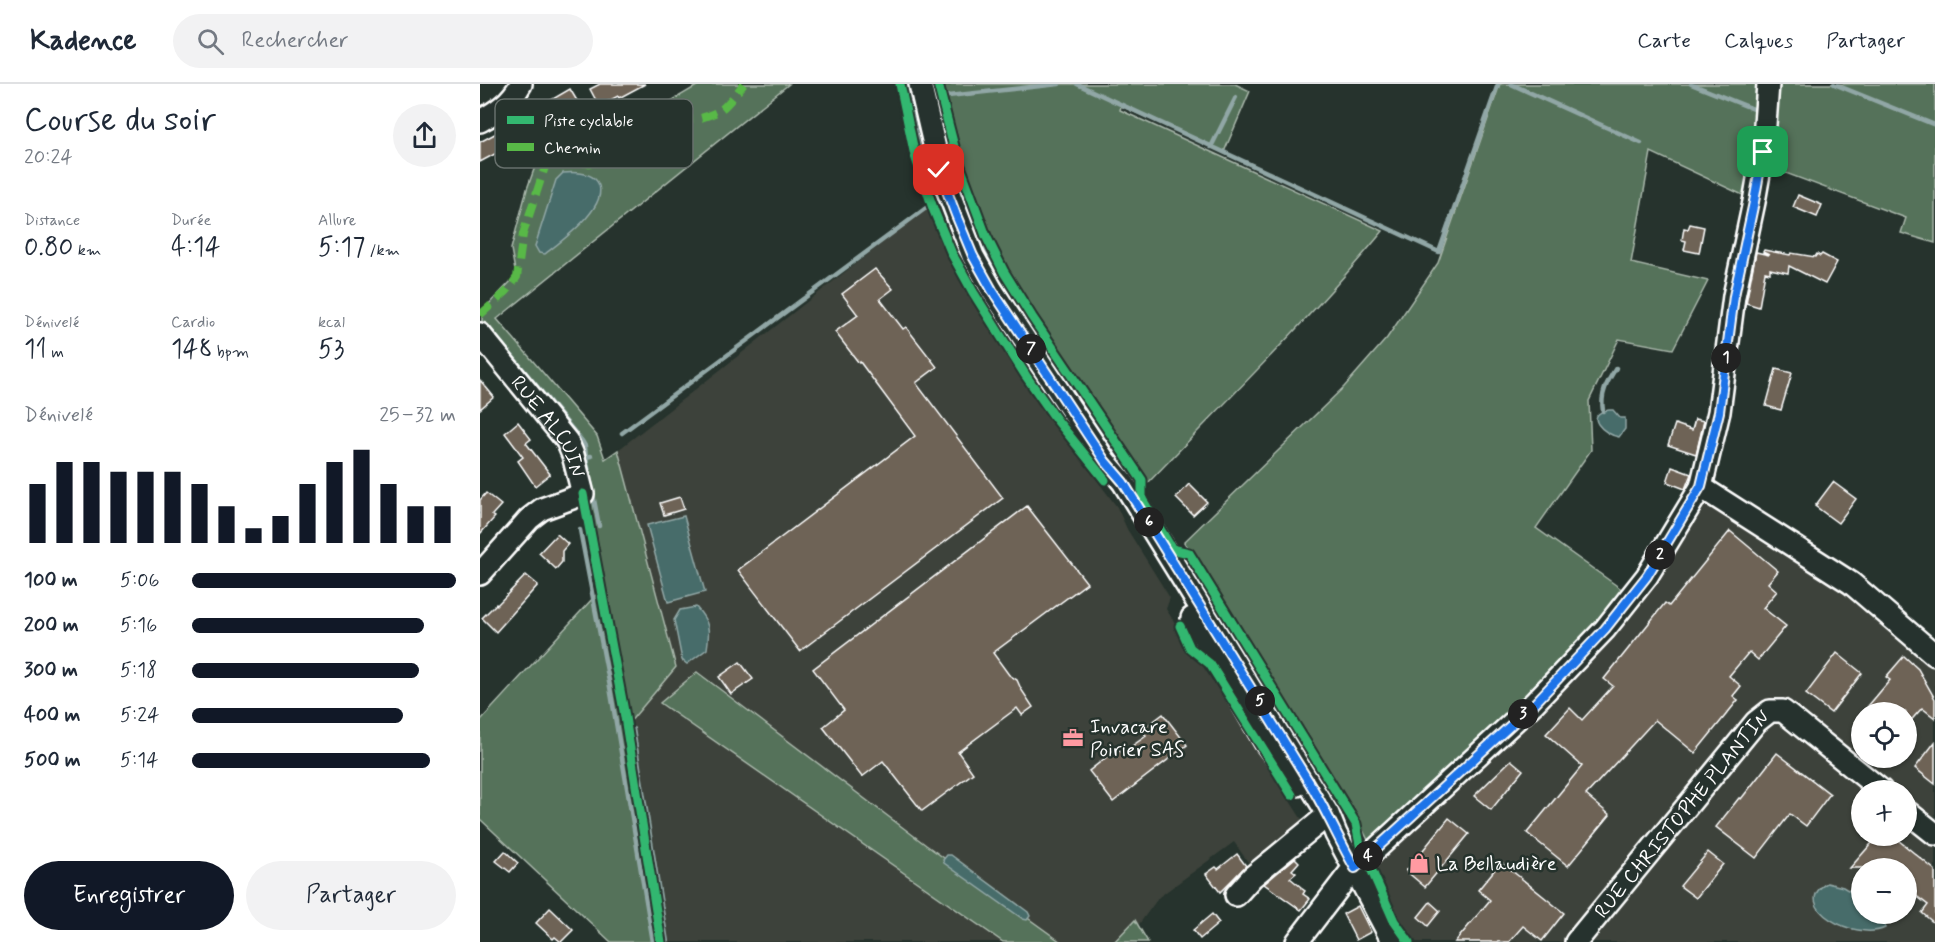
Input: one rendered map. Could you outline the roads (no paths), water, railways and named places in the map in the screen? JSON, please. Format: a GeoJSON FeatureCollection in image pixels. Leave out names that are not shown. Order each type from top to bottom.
{"type":"FeatureCollection","features":[{"type":"Feature","properties":{"kind":"street"},"geometry":{"type":"LineString","coordinates":[[512,99],[521,84]]}},
{"type":"Feature","properties":{"kind":"street"},"geometry":{"type":"LineString","coordinates":[[920,84],[939,170],[973,256],[992,290],[1105,461],[1123,482],[1319,798],[1328,814],[1329,827],[1393,942]]}},
{"type":"Feature","properties":{"kind":"street"},"geometry":{"type":"LineString","coordinates":[[1297,942],[1353,870],[1534,704],[1605,629],[1647,576],[1701,486],[1719,412],[1734,296],[1760,172],[1768,84]]}},
{"type":"Feature","properties":{"kind":"street"},"geometry":{"type":"LineString","coordinates":[[480,121],[495,112]]}},
{"type":"Feature","properties":{"kind":"street","name":"RUE ALCUIN"},"geometry":{"type":"LineString","coordinates":[[480,334],[567,441],[583,494],[542,509],[480,574]]}},
{"type":"Feature","properties":{"kind":"street"},"geometry":{"type":"LineString","coordinates":[[1701,486],[1851,583],[1935,655]]}},
{"type":"Feature","properties":{"kind":"street","name":"RUE CHRISTOPHE PLANTIN"},"geometry":{"type":"LineString","coordinates":[[1576,942],[1756,722],[1770,711],[1783,711],[1869,780]]}},
{"type":"Feature","properties":{"kind":"street"},"geometry":{"type":"LineString","coordinates":[[1917,820],[1935,834]]}},
{"type":"Feature","properties":{"kind":"street"},"geometry":{"type":"LineString","coordinates":[[1236,896],[1252,877],[1329,827]]}},
{"type":"Feature","properties":{"kind":"water"},"geometry":{"type":"Polygon","coordinates":[[[563,173],[582,174],[595,179],[600,192],[597,202],[591,213],[572,232],[545,254],[539,253],[535,246],[556,180],[563,173]]]}},
{"type":"Feature","properties":{"kind":"water"},"geometry":{"type":"Polygon","coordinates":[[[1613,410],[1620,418],[1625,418],[1625,429],[1619,437],[1602,429],[1596,420],[1601,412],[1613,410]]]}},
{"type":"Feature","properties":{"kind":"water"},"geometry":{"type":"Polygon","coordinates":[[[684,516],[705,592],[668,602],[647,525],[684,516]]]}},
{"type":"Feature","properties":{"kind":"water"},"geometry":{"type":"Polygon","coordinates":[[[696,607],[708,626],[707,649],[687,664],[682,660],[674,620],[680,610],[696,607]]]}},
{"type":"Feature","properties":{"kind":"water"},"geometry":{"type":"Polygon","coordinates":[[[947,855],[951,855],[1028,912],[1030,916],[1027,920],[944,863],[943,860],[947,855]]]}},
{"type":"Feature","properties":{"kind":"water"},"geometry":{"type":"Polygon","coordinates":[[[1827,883],[1843,887],[1851,892],[1851,924],[1885,924],[1885,928],[1872,931],[1843,926],[1820,911],[1815,902],[1817,892],[1827,883]]]}},
{"type":"Feature","properties":{"kind":"waterway"},"geometry":{"type":"LineString","coordinates":[[905,84],[920,154],[932,193]]}},
{"type":"Feature","properties":{"kind":"waterway"},"geometry":{"type":"LineString","coordinates":[[948,96],[1059,84]]}},
{"type":"Feature","properties":{"kind":"waterway"},"geometry":{"type":"LineString","coordinates":[[1077,84],[1439,252],[1498,84]]}},
{"type":"Feature","properties":{"kind":"waterway"},"geometry":{"type":"LineString","coordinates":[[1511,84],[1641,143]]}},
{"type":"Feature","properties":{"kind":"waterway"},"geometry":{"type":"LineString","coordinates":[[1691,84],[1756,110]]}},
{"type":"Feature","properties":{"kind":"waterway"},"geometry":{"type":"LineString","coordinates":[[1834,84],[1935,125]]}},
{"type":"Feature","properties":{"kind":"waterway"},"geometry":{"type":"LineString","coordinates":[[935,93],[952,166],[976,228]]}},
{"type":"Feature","properties":{"kind":"waterway"},"geometry":{"type":"LineString","coordinates":[[1211,147],[1236,97]]}},
{"type":"Feature","properties":{"kind":"waterway"},"geometry":{"type":"LineString","coordinates":[[622,433],[926,208]]}},
{"type":"Feature","properties":{"kind":"waterway"},"geometry":{"type":"LineString","coordinates":[[985,249],[1042,341]]}},
{"type":"Feature","properties":{"kind":"waterway"},"geometry":{"type":"LineString","coordinates":[[961,262],[999,326],[1039,385]]}},
{"type":"Feature","properties":{"kind":"waterway"},"geometry":{"type":"LineString","coordinates":[[489,328],[582,441],[586,457]]}},
{"type":"Feature","properties":{"kind":"waterway"},"geometry":{"type":"LineString","coordinates":[[1053,358],[1137,483]]}},
{"type":"Feature","properties":{"kind":"waterway"},"geometry":{"type":"LineString","coordinates":[[1603,411],[1602,399],[1605,388],[1616,368]]}},
{"type":"Feature","properties":{"kind":"waterway"},"geometry":{"type":"LineString","coordinates":[[591,456],[586,457],[599,526]]}},
{"type":"Feature","properties":{"kind":"waterway"},"geometry":{"type":"LineString","coordinates":[[580,530],[610,687],[653,942]]}},
{"type":"Feature","properties":{"kind":"waterway"},"geometry":{"type":"LineString","coordinates":[[1187,557],[1209,593]]}},
{"type":"Feature","properties":{"kind":"waterway"},"geometry":{"type":"LineString","coordinates":[[1218,607],[1315,767]]}},
{"type":"Feature","properties":{"kind":"waterway"},"geometry":{"type":"LineString","coordinates":[[633,729],[667,942]]}},
{"type":"Feature","properties":{"kind":"waterway"},"geometry":{"type":"LineString","coordinates":[[1322,779],[1338,805]]}},
{"type":"Feature","properties":{"kind":"place","name":"Invacare Poirier SAS"},"geometry":{"type":"Point","coordinates":[1073,738]}},
{"type":"Feature","properties":{"kind":"place","name":"La Bellaudière"},"geometry":{"type":"Point","coordinates":[1419,863]}}]}
